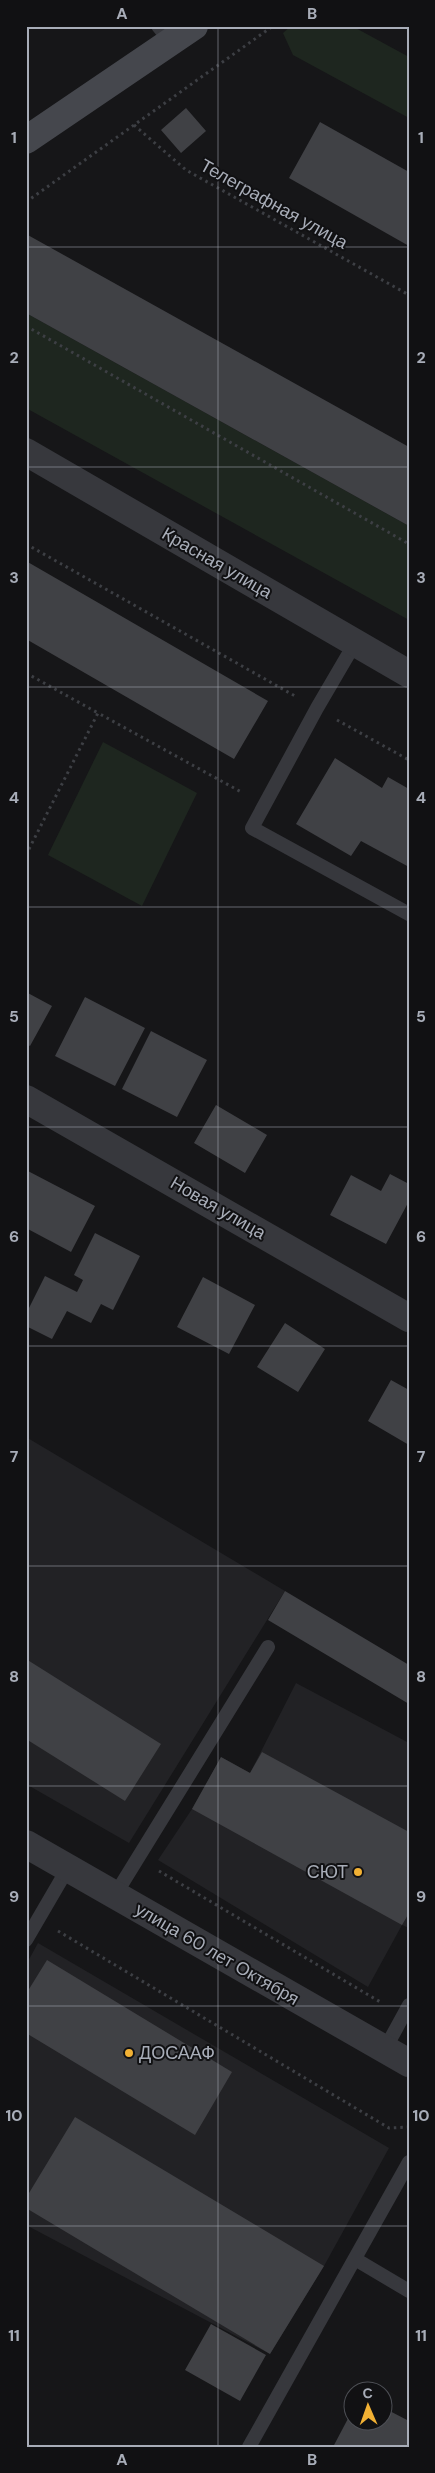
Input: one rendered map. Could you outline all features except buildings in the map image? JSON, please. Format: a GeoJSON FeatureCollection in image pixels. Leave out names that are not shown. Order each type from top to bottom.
{"type":"FeatureCollection","features":[{"type":"Feature","properties":{"kind":"main road"},"geometry":{"type":"LineString","coordinates":[[26,140],[164,34],[194,26]]}},
{"type":"Feature","properties":{"kind":"street","name":"Красная улица"},"geometry":{"type":"LineString","coordinates":[[26,452],[409,674]]}},
{"type":"Feature","properties":{"kind":"street","name":"Новая улица"},"geometry":{"type":"LineString","coordinates":[[26,1099],[409,1318]]}},
{"type":"Feature","properties":{"kind":"street","name":"улица 60 лет Октября"},"geometry":{"type":"LineString","coordinates":[[26,1844],[409,2063]]}},
{"type":"Feature","properties":{"kind":"lane"},"geometry":{"type":"LineString","coordinates":[[355,643],[317,708],[252,828],[409,914]]}},
{"type":"Feature","properties":{"kind":"lane"},"geometry":{"type":"LineString","coordinates":[[115,1895],[268,1647]]}},
{"type":"Feature","properties":{"kind":"lane"},"geometry":{"type":"LineString","coordinates":[[26,1940],[68,1868]]}},
{"type":"Feature","properties":{"kind":"lane"},"geometry":{"type":"LineString","coordinates":[[384,2049],[406,2010]]}},
{"type":"Feature","properties":{"kind":"lane"},"geometry":{"type":"LineString","coordinates":[[249,2447],[409,2162]]}},
{"type":"Feature","properties":{"kind":"lane"},"geometry":{"type":"LineString","coordinates":[[355,2259],[409,2291]]}},
{"type":"Feature","properties":{"kind":"path"},"geometry":{"type":"LineString","coordinates":[[26,202],[273,26]]}},
{"type":"Feature","properties":{"kind":"path","name":"Телеграфная улица"},"geometry":{"type":"LineString","coordinates":[[134,125],[186,170],[409,295]]}},
{"type":"Feature","properties":{"kind":"path"},"geometry":{"type":"LineString","coordinates":[[26,326],[409,544]]}},
{"type":"Feature","properties":{"kind":"path"},"geometry":{"type":"LineString","coordinates":[[26,544],[409,760]]}},
{"type":"Feature","properties":{"kind":"path"},"geometry":{"type":"LineString","coordinates":[[26,673],[264,804]]}},
{"type":"Feature","properties":{"kind":"path"},"geometry":{"type":"LineString","coordinates":[[26,855],[98,713]]}},
{"type":"Feature","properties":{"kind":"path"},"geometry":{"type":"LineString","coordinates":[[137,1858],[406,2010]]}},
{"type":"Feature","properties":{"kind":"path"},"geometry":{"type":"LineString","coordinates":[[38,1919],[389,2128],[409,2127]]}},
{"type":"Feature","properties":{"kind":"shaded area"},"geometry":{"type":"Polygon","coordinates":[[[291,26],[352,26],[409,57],[409,118],[293,55],[283,33],[291,26]]]}},
{"type":"Feature","properties":{"kind":"shaded area"},"geometry":{"type":"Polygon","coordinates":[[[26,313],[409,526],[409,620],[26,408],[26,313]]]}},
{"type":"Feature","properties":{"kind":"shaded area"},"geometry":{"type":"Polygon","coordinates":[[[103,742],[197,793],[142,906],[48,855],[103,742]]]}},
{"type":"Feature","properties":{"kind":"shaded area"},"geometry":{"type":"Polygon","coordinates":[[[26,1437],[285,1591],[129,1843],[26,1784],[26,1437]]]}},
{"type":"Feature","properties":{"kind":"shaded area"},"geometry":{"type":"Polygon","coordinates":[[[296,1683],[409,1743],[409,1928],[402,1925],[368,1987],[158,1860],[192,1809],[221,1757],[250,1773],[296,1683]]]}},
{"type":"Feature","properties":{"kind":"shaded area"},"geometry":{"type":"Polygon","coordinates":[[[38,1943],[389,2148],[324,2266],[270,2354],[26,2225],[26,1965],[38,1943]]]}},
{"type":"Feature","properties":{"kind":"place","name":"СЮТ"},"geometry":{"type":"Point","coordinates":[358,1872]}},
{"type":"Feature","properties":{"kind":"place","name":"ДОСААФ"},"geometry":{"type":"Point","coordinates":[129,2053]}}]}
